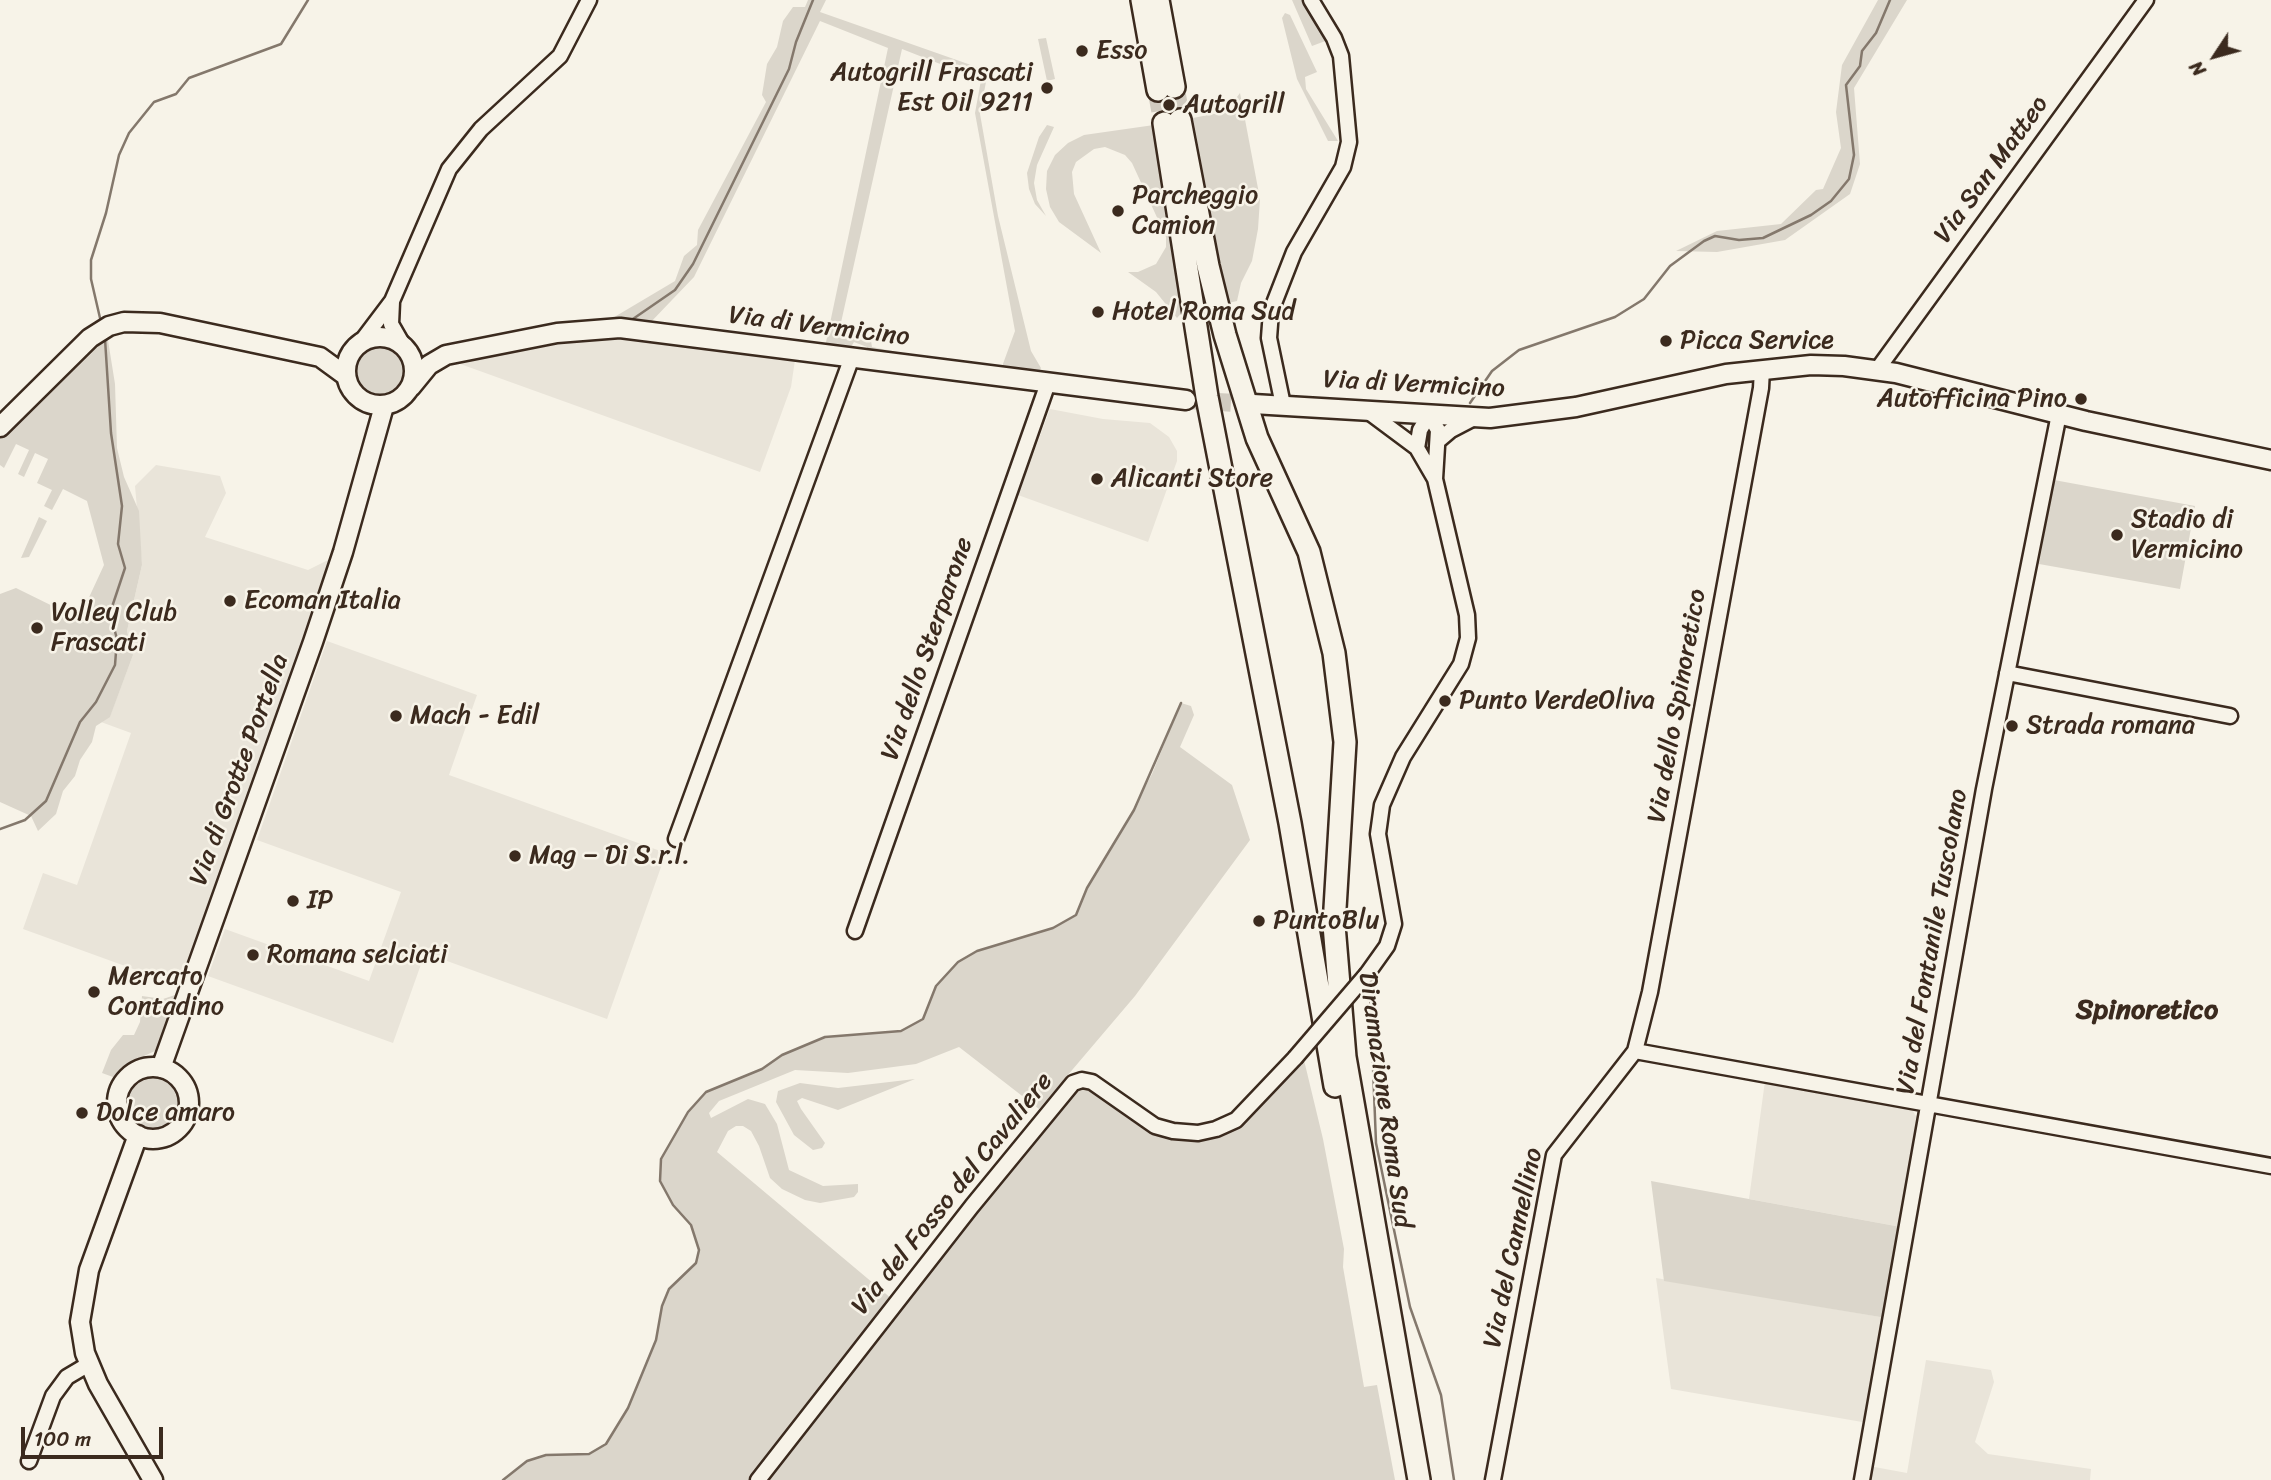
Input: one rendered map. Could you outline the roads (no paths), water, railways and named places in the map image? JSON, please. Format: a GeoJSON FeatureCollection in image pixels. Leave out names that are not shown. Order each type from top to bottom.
{"type":"FeatureCollection","features":[{"type":"Feature","properties":{"kind":"highway"},"geometry":{"type":"LineString","coordinates":[[1142,0],[1166,88],[1158,0]]}},
{"type":"Feature","properties":{"kind":"highway","name":"Diramazione Roma Sud"},"geometry":{"type":"LineString","coordinates":[[1405,1480],[1290,823],[1207,397],[1172,122],[1225,335],[1257,438],[1306,543],[1331,636],[1345,742],[1334,925],[1346,1071],[1419,1480]]}},
{"type":"Feature","properties":{"kind":"main road"},"geometry":{"type":"LineString","coordinates":[[0,427],[86,341],[117,323],[157,323],[320,357],[339,354],[361,342],[382,337],[402,345],[414,364],[411,387],[395,402],[373,405],[355,395],[346,376],[320,357]]}},
{"type":"Feature","properties":{"kind":"main road","name":"Via di Vermicino"},"geometry":{"type":"LineString","coordinates":[[402,345],[421,353],[446,355],[550,334],[610,328],[1185,400]]}},
{"type":"Feature","properties":{"kind":"main road"},"geometry":{"type":"LineString","coordinates":[[346,376],[349,357],[361,342]]}},
{"type":"Feature","properties":{"kind":"main road","name":"Via di Vermicino"},"geometry":{"type":"LineString","coordinates":[[411,387],[429,365],[446,355]]}},
{"type":"Feature","properties":{"kind":"main road","name":"Via di Vermicino"},"geometry":{"type":"LineString","coordinates":[[1253,404],[1474,418],[1566,409],[1710,376],[1762,369],[1828,365],[1877,370],[2059,414],[2271,460]]}},
{"type":"Feature","properties":{"kind":"main road","name":"Via di Grotte Portella"},"geometry":{"type":"LineString","coordinates":[[161,1068],[313,642],[343,552],[384,405]]}},
{"type":"Feature","properties":{"kind":"main road"},"geometry":{"type":"LineString","coordinates":[[147,1068],[161,1068],[182,1083],[188,1098],[187,1113],[179,1126],[168,1135],[154,1138],[138,1135],[122,1121],[118,1111],[118,1095],[133,1073],[147,1068]]}},
{"type":"Feature","properties":{"kind":"main road"},"geometry":{"type":"LineString","coordinates":[[138,1135],[83,1293],[81,1331],[89,1364],[111,1410],[153,1480]]}},
{"type":"Feature","properties":{"kind":"street"},"geometry":{"type":"LineString","coordinates":[[361,342],[392,301],[449,169],[481,129],[560,56],[589,0]]}},
{"type":"Feature","properties":{"kind":"street"},"geometry":{"type":"LineString","coordinates":[[1283,405],[1269,338],[1270,311],[1294,252],[1343,167],[1349,142],[1341,56],[1334,38],[1311,0]]}},
{"type":"Feature","properties":{"kind":"street","name":"Via San Matteo"},"geometry":{"type":"LineString","coordinates":[[1877,370],[2146,0]]}},
{"type":"Feature","properties":{"kind":"street"},"geometry":{"type":"LineString","coordinates":[[392,301],[391,324],[402,345]]}},
{"type":"Feature","properties":{"kind":"street"},"geometry":{"type":"LineString","coordinates":[[676,839],[852,357]]}},
{"type":"Feature","properties":{"kind":"street","name":"Via dello Spinoretico"},"geometry":{"type":"LineString","coordinates":[[1635,1051],[1660,947],[1762,369]]}},
{"type":"Feature","properties":{"kind":"street","name":"Via dello Sterparone"},"geometry":{"type":"LineString","coordinates":[[855,930],[1048,383]]}},
{"type":"Feature","properties":{"kind":"street"},"geometry":{"type":"LineString","coordinates":[[1365,410],[1417,448],[1435,479]]}},
{"type":"Feature","properties":{"kind":"street","name":"Via del Fontanile Tuscolano"},"geometry":{"type":"LineString","coordinates":[[1862,1480],[2007,673],[2059,414]]}},
{"type":"Feature","properties":{"kind":"street"},"geometry":{"type":"LineString","coordinates":[[1417,448],[1420,430],[1429,415],[1437,425],[1435,479]]}},
{"type":"Feature","properties":{"kind":"street"},"geometry":{"type":"LineString","coordinates":[[1438,441],[1451,430],[1474,418]]}},
{"type":"Feature","properties":{"kind":"street","name":"Via del Fosso del Cavaliere"},"geometry":{"type":"LineString","coordinates":[[758,1480],[972,1206],[1073,1083],[1082,1080],[1092,1082],[1155,1126],[1198,1133],[1216,1129],[1236,1119],[1295,1058],[1384,951],[1394,924],[1378,834],[1381,805],[1392,778],[1457,671],[1468,643],[1466,615],[1435,479]]}},
{"type":"Feature","properties":{"kind":"street"},"geometry":{"type":"LineString","coordinates":[[2007,673],[2230,716]]}},
{"type":"Feature","properties":{"kind":"street"},"geometry":{"type":"LineString","coordinates":[[1635,1051],[2271,1166]]}},
{"type":"Feature","properties":{"kind":"street","name":"Via del Cannellino"},"geometry":{"type":"LineString","coordinates":[[1493,1480],[1553,1158],[1559,1146],[1635,1051]]}},
{"type":"Feature","properties":{"kind":"street"},"geometry":{"type":"LineString","coordinates":[[29,1461],[53,1395],[67,1377],[89,1364]]}},
{"type":"Feature","properties":{"kind":"waterway"},"geometry":{"type":"LineString","coordinates":[[100,318],[91,279],[91,260],[106,213],[119,155],[129,133],[154,102],[176,94],[189,78],[281,44],[308,0]]}},
{"type":"Feature","properties":{"kind":"waterway"},"geometry":{"type":"LineString","coordinates":[[630,321],[675,290],[693,264],[789,69],[796,42],[813,0]]}},
{"type":"Feature","properties":{"kind":"waterway"},"geometry":{"type":"LineString","coordinates":[[1470,403],[1492,371],[1519,350],[1615,317],[1644,299],[1670,266],[1704,241],[1715,236],[1739,240],[1763,238],[1811,215],[1831,201],[1849,179],[1854,155],[1846,85],[1860,66],[1862,51],[1876,33],[1890,0]]}},
{"type":"Feature","properties":{"kind":"waterway"},"geometry":{"type":"LineString","coordinates":[[0,829],[25,820],[46,801],[80,722],[96,702],[115,665],[117,639],[110,613],[125,568],[118,544],[122,506],[111,433],[105,339]]}},
{"type":"Feature","properties":{"kind":"waterway"},"geometry":{"type":"LineString","coordinates":[[503,1480],[527,1461],[546,1455],[589,1454],[606,1444],[628,1408],[656,1340],[662,1306],[669,1289],[696,1263],[699,1250],[691,1225],[673,1205],[660,1181],[661,1159],[688,1112],[706,1092],[762,1069],[782,1055],[825,1037],[901,1031],[923,1019],[936,986],[958,962],[977,951],[1053,928],[1076,915],[1087,888],[1134,810],[1181,703]]}},
{"type":"Feature","properties":{"kind":"waterway"},"geometry":{"type":"LineString","coordinates":[[1370,991],[1376,1143],[1410,1307],[1441,1395],[1454,1480]]}},
{"type":"Feature","properties":{"kind":"tunnel"},"geometry":{"type":"LineString","coordinates":[[1174,87],[1180,120]]}},
{"type":"Feature","properties":{"kind":"tunnel"},"geometry":{"type":"LineString","coordinates":[[1158,90],[1164,123]]}},
{"type":"Feature","properties":{"kind":"tunnel"},"geometry":{"type":"LineString","coordinates":[[1186,400],[1253,404]]}},
{"type":"Feature","properties":{"kind":"place","name":"Esso"},"geometry":{"type":"Point","coordinates":[1082,51]}},
{"type":"Feature","properties":{"kind":"place","name":"Autogrill Frascati Est Oil 9211"},"geometry":{"type":"Point","coordinates":[1047,88]}},
{"type":"Feature","properties":{"kind":"place","name":"Autogrill"},"geometry":{"type":"Point","coordinates":[1169,105]}},
{"type":"Feature","properties":{"kind":"place","name":"Parcheggio Camion"},"geometry":{"type":"Point","coordinates":[1118,211]}},
{"type":"Feature","properties":{"kind":"place","name":"Hotel Roma Sud"},"geometry":{"type":"Point","coordinates":[1098,312]}},
{"type":"Feature","properties":{"kind":"place","name":"Picca Service"},"geometry":{"type":"Point","coordinates":[1666,341]}},
{"type":"Feature","properties":{"kind":"place","name":"Autofficina Pino"},"geometry":{"type":"Point","coordinates":[2081,399]}},
{"type":"Feature","properties":{"kind":"place","name":"Alicanti Store"},"geometry":{"type":"Point","coordinates":[1097,479]}},
{"type":"Feature","properties":{"kind":"place","name":"Stadio di Vermicino"},"geometry":{"type":"Point","coordinates":[2117,535]}},
{"type":"Feature","properties":{"kind":"place","name":"Ecoman Italia"},"geometry":{"type":"Point","coordinates":[230,601]}},
{"type":"Feature","properties":{"kind":"place","name":"Volley Club Frascati"},"geometry":{"type":"Point","coordinates":[37,628]}},
{"type":"Feature","properties":{"kind":"place","name":"Punto VerdeOliva"},"geometry":{"type":"Point","coordinates":[1445,701]}},
{"type":"Feature","properties":{"kind":"place","name":"Mach - Edil"},"geometry":{"type":"Point","coordinates":[396,716]}},
{"type":"Feature","properties":{"kind":"place","name":"Strada romana"},"geometry":{"type":"Point","coordinates":[2012,726]}},
{"type":"Feature","properties":{"kind":"place","name":"Mag – Di S.r.l."},"geometry":{"type":"Point","coordinates":[515,856]}},
{"type":"Feature","properties":{"kind":"place","name":"IP"},"geometry":{"type":"Point","coordinates":[293,901]}},
{"type":"Feature","properties":{"kind":"place","name":"PuntoBlu"},"geometry":{"type":"Point","coordinates":[1259,921]}},
{"type":"Feature","properties":{"kind":"place","name":"Romana selciati"},"geometry":{"type":"Point","coordinates":[253,955]}},
{"type":"Feature","properties":{"kind":"place","name":"Mercato Contadino"},"geometry":{"type":"Point","coordinates":[94,992]}},
{"type":"Feature","properties":{"kind":"place","name":"Dolce amaro"},"geometry":{"type":"Point","coordinates":[82,1113]}},
{"type":"Feature","properties":{"kind":"district","name":"Spinoretico"},"geometry":{"type":"Point","coordinates":[2147,1011]}}]}
